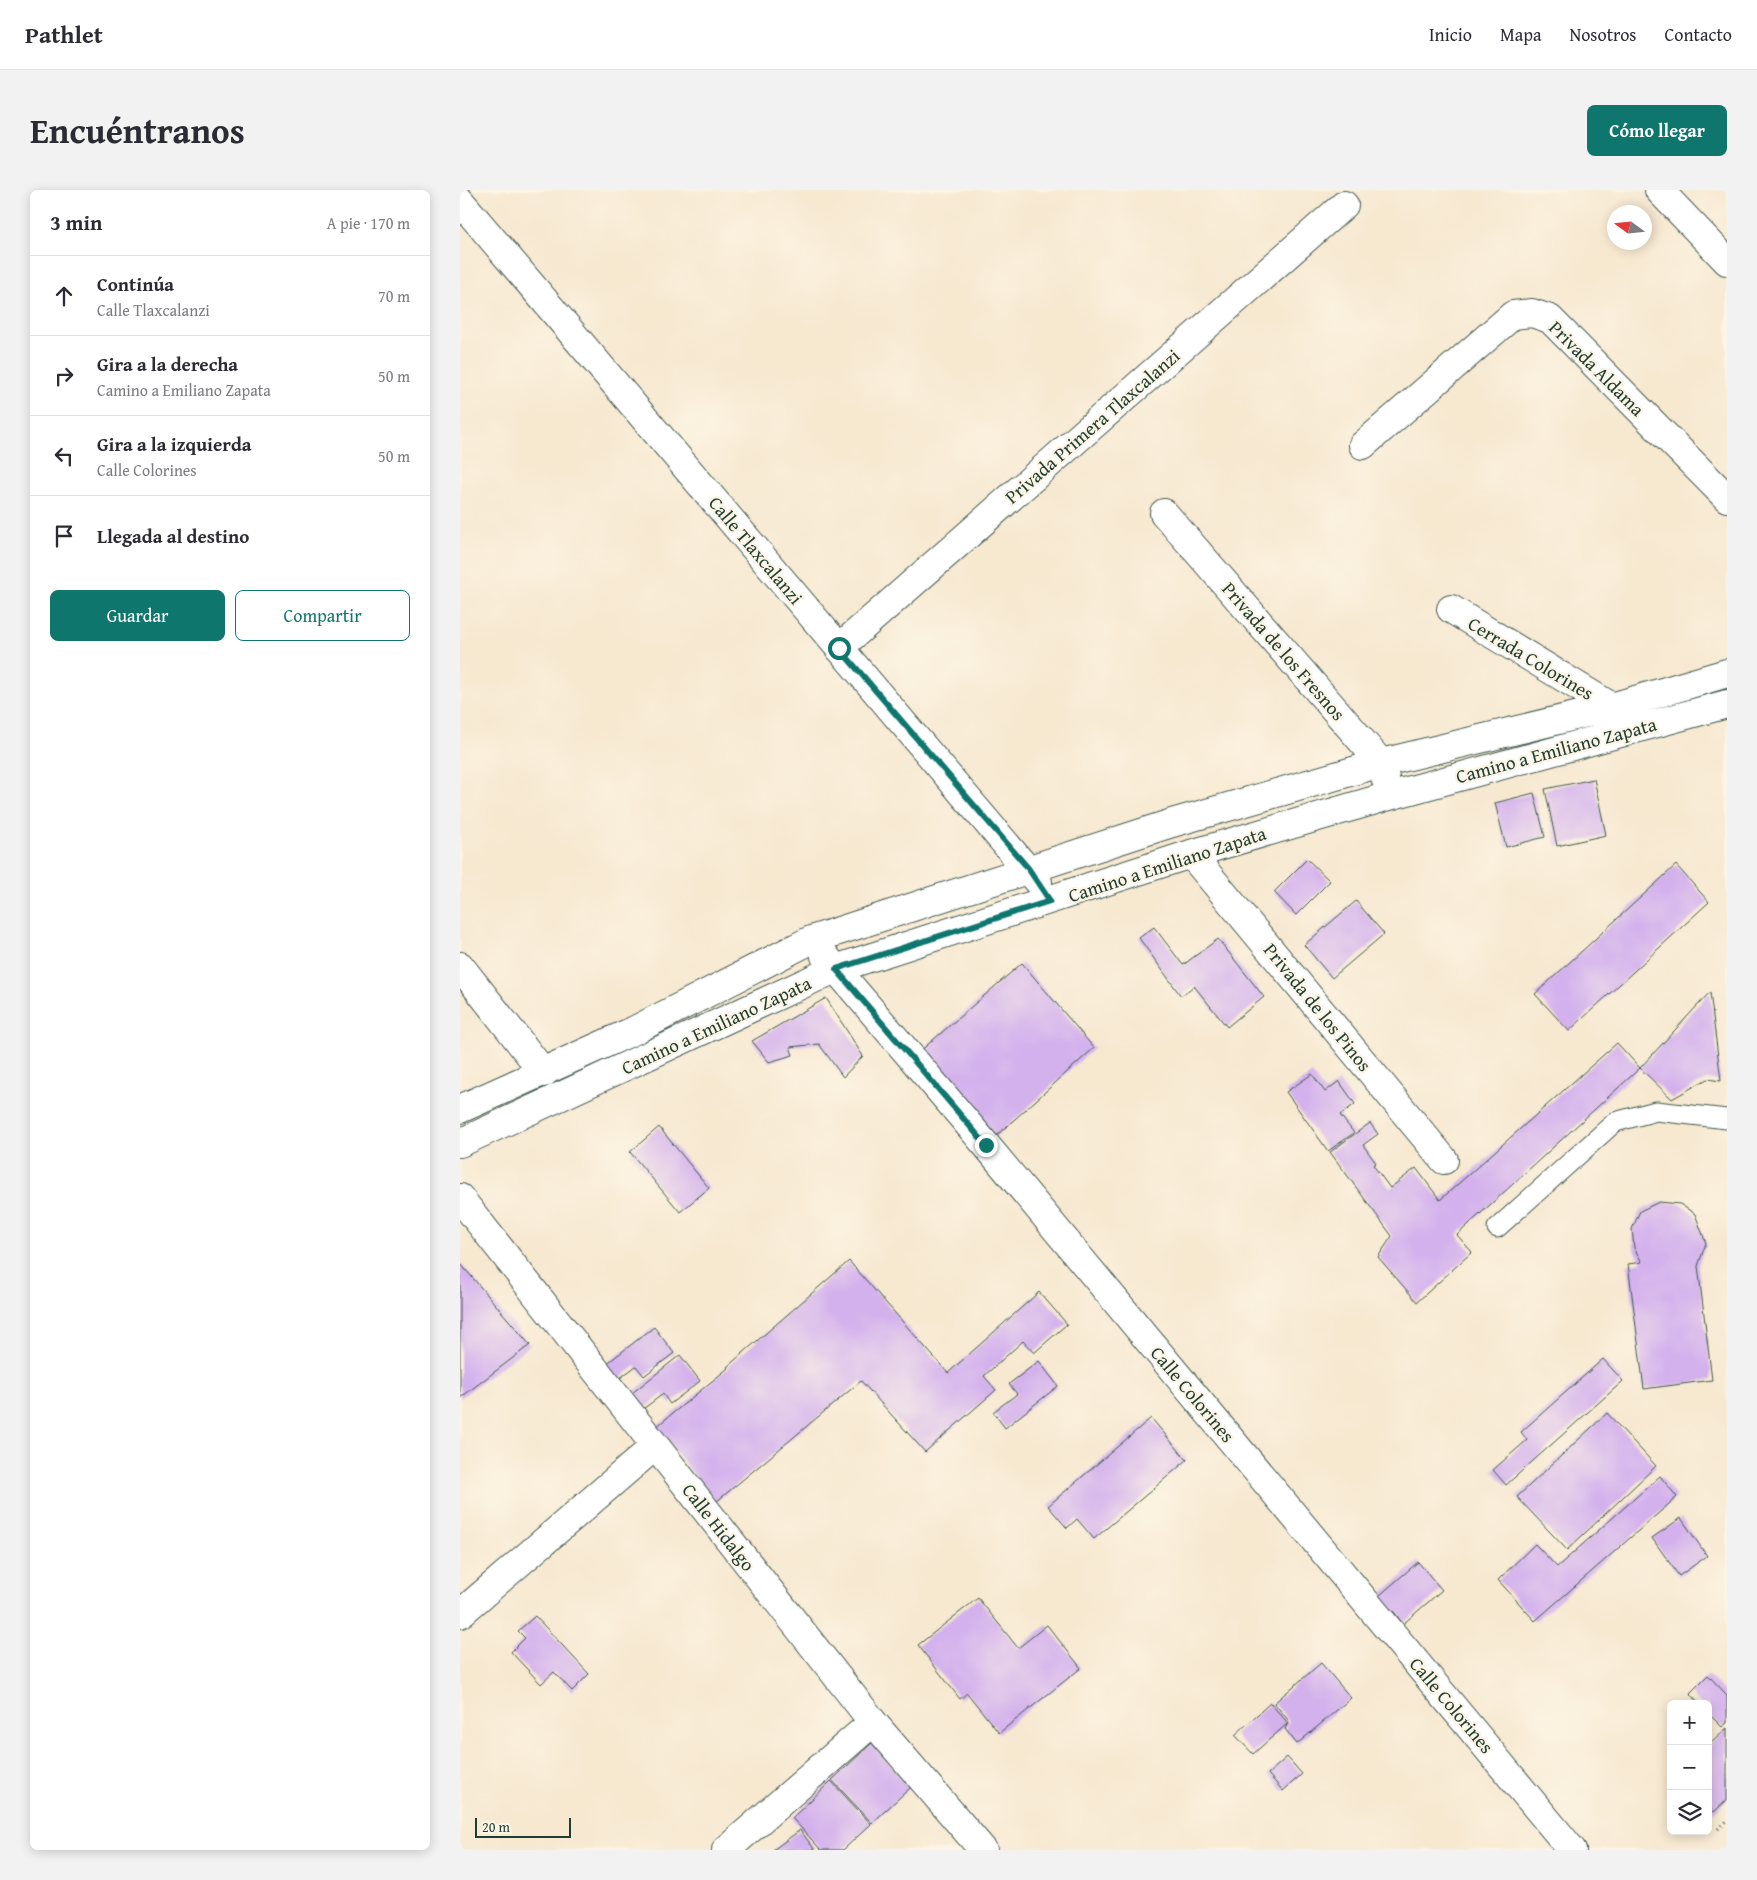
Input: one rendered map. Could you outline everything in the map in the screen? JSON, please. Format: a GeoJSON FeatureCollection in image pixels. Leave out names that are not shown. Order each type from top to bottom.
{"type":"FeatureCollection","features":[{"type":"Feature","properties":{"kind":"street"},"geometry":{"type":"LineString","coordinates":[[1659,190],[1727,261]]}},
{"type":"Feature","properties":{"kind":"street","name":"Calle Tlaxcalanzi"},"geometry":{"type":"LineString","coordinates":[[460,201],[1028,868],[1050,901]]}},
{"type":"Feature","properties":{"kind":"street","name":"Privada Primera Tlaxcalanzi"},"geometry":{"type":"LineString","coordinates":[[839,648],[1344,205]]}},
{"type":"Feature","properties":{"kind":"street","name":"Privada Aldama"},"geometry":{"type":"LineString","coordinates":[[1363,445],[1513,315],[1532,313],[1550,319],[1727,498]]}},
{"type":"Feature","properties":{"kind":"street","name":"Privada de los Fresnos"},"geometry":{"type":"LineString","coordinates":[[1164,512],[1381,763],[1389,796]]}},
{"type":"Feature","properties":{"kind":"street","name":"Cerrada Colorines"},"geometry":{"type":"LineString","coordinates":[[1451,609],[1612,707]]}},
{"type":"Feature","properties":{"kind":"street","name":"Camino a Emiliano Zapata"},"geometry":{"type":"LineString","coordinates":[[460,1109],[633,1031],[811,940],[1028,868],[1172,823],[1381,763],[1612,707],[1727,673]]}},
{"type":"Feature","properties":{"kind":"street","name":"Camino a Emiliano Zapata"},"geometry":{"type":"LineString","coordinates":[[460,1144],[836,969],[1192,854],[1389,796],[1727,704]]}},
{"type":"Feature","properties":{"kind":"street","name":"Privada de los Pinos"},"geometry":{"type":"LineString","coordinates":[[1192,854],[1444,1160]]}},
{"type":"Feature","properties":{"kind":"street","name":"Calle Colorines"},"geometry":{"type":"LineString","coordinates":[[811,940],[999,1160],[1572,1850]]}},
{"type":"Feature","properties":{"kind":"street"},"geometry":{"type":"LineString","coordinates":[[460,966],[544,1072]]}},
{"type":"Feature","properties":{"kind":"street","name":"Calle Hidalgo"},"geometry":{"type":"LineString","coordinates":[[460,1198],[873,1722],[984,1850]]}},
{"type":"Feature","properties":{"kind":"street"},"geometry":{"type":"LineString","coordinates":[[460,1614],[655,1446]]}},
{"type":"Feature","properties":{"kind":"street"},"geometry":{"type":"LineString","coordinates":[[726,1850],[873,1722]]}},
{"type":"Feature","properties":{"kind":"lane"},"geometry":{"type":"LineString","coordinates":[[1497,1228],[1615,1122],[1656,1111],[1727,1119]]}},
{"type":"Feature","properties":{"kind":"path"},"geometry":{"type":"LineString","coordinates":[[1718,1829],[1727,1821]]}},
{"type":"Feature","properties":{"kind":"building"},"geometry":{"type":"Polygon","coordinates":[[[1594,779],[1606,835],[1557,846],[1545,789],[1594,779]]]}},
{"type":"Feature","properties":{"kind":"building"},"geometry":{"type":"Polygon","coordinates":[[[1534,793],[1545,837],[1506,847],[1495,803],[1534,793]]]}},
{"type":"Feature","properties":{"kind":"building"},"geometry":{"type":"Polygon","coordinates":[[[1307,859],[1330,881],[1296,915],[1274,892],[1307,859]]]}},
{"type":"Feature","properties":{"kind":"building"},"geometry":{"type":"Polygon","coordinates":[[[1676,865],[1709,902],[1569,1031],[1535,994],[1676,865]]]}},
{"type":"Feature","properties":{"kind":"building"},"geometry":{"type":"Polygon","coordinates":[[[1356,901],[1384,934],[1332,978],[1304,945],[1356,901]]]}},
{"type":"Feature","properties":{"kind":"building"},"geometry":{"type":"Polygon","coordinates":[[[1154,927],[1183,965],[1218,939],[1264,997],[1227,1027],[1194,986],[1181,996],[1139,938],[1154,927]]]}},
{"type":"Feature","properties":{"kind":"building"},"geometry":{"type":"Polygon","coordinates":[[[1022,963],[1094,1048],[986,1145],[911,1059],[1022,963]]]}},
{"type":"Feature","properties":{"kind":"building"},"geometry":{"type":"Polygon","coordinates":[[[1710,992],[1721,1081],[1707,1079],[1672,1099],[1640,1068],[1710,992]]]}},
{"type":"Feature","properties":{"kind":"building"},"geometry":{"type":"Polygon","coordinates":[[[826,998],[863,1056],[843,1077],[819,1044],[790,1047],[793,1055],[769,1062],[752,1041],[826,998]]]}},
{"type":"Feature","properties":{"kind":"building"},"geometry":{"type":"Polygon","coordinates":[[[1617,1043],[1640,1068],[1457,1235],[1472,1252],[1417,1302],[1378,1257],[1392,1236],[1330,1152],[1370,1123],[1378,1134],[1363,1145],[1376,1163],[1373,1165],[1390,1188],[1416,1168],[1440,1200],[1617,1043]]]}},
{"type":"Feature","properties":{"kind":"building"},"geometry":{"type":"Polygon","coordinates":[[[1312,1074],[1325,1092],[1339,1081],[1355,1104],[1340,1115],[1354,1133],[1328,1151],[1286,1092],[1312,1074]]]}},
{"type":"Feature","properties":{"kind":"building"},"geometry":{"type":"Polygon","coordinates":[[[659,1127],[709,1188],[680,1212],[630,1152],[659,1127]]]}},
{"type":"Feature","properties":{"kind":"building"},"geometry":{"type":"Polygon","coordinates":[[[1659,1202],[1680,1204],[1695,1214],[1706,1243],[1698,1266],[1712,1380],[1644,1389],[1628,1264],[1642,1262],[1634,1248],[1632,1229],[1640,1211],[1659,1202]]]}},
{"type":"Feature","properties":{"kind":"building"},"geometry":{"type":"Polygon","coordinates":[[[849,1261],[948,1373],[1039,1292],[1067,1324],[1034,1353],[1023,1341],[984,1376],[996,1390],[925,1452],[861,1381],[716,1502],[656,1427],[728,1368],[849,1261]]]}},
{"type":"Feature","properties":{"kind":"building"},"geometry":{"type":"Polygon","coordinates":[[[460,1263],[530,1345],[460,1398],[460,1263]]]}},
{"type":"Feature","properties":{"kind":"building"},"geometry":{"type":"Polygon","coordinates":[[[654,1327],[674,1353],[644,1376],[636,1366],[612,1384],[601,1368],[654,1327]]]}},
{"type":"Feature","properties":{"kind":"building"},"geometry":{"type":"Polygon","coordinates":[[[680,1355],[700,1381],[670,1404],[663,1394],[639,1412],[627,1397],[680,1355]]]}},
{"type":"Feature","properties":{"kind":"building"},"geometry":{"type":"Polygon","coordinates":[[[1603,1359],[1623,1381],[1506,1485],[1493,1470],[1527,1440],[1521,1432],[1603,1359]]]}},
{"type":"Feature","properties":{"kind":"building"},"geometry":{"type":"Polygon","coordinates":[[[1039,1361],[1058,1386],[1005,1428],[993,1412],[1017,1394],[1009,1384],[1039,1361]]]}},
{"type":"Feature","properties":{"kind":"building"},"geometry":{"type":"Polygon","coordinates":[[[1607,1413],[1656,1466],[1567,1550],[1517,1497],[1607,1413]]]}},
{"type":"Feature","properties":{"kind":"building"},"geometry":{"type":"Polygon","coordinates":[[[1151,1418],[1187,1460],[1094,1539],[1077,1519],[1067,1528],[1048,1506],[1151,1418]]]}},
{"type":"Feature","properties":{"kind":"building"},"geometry":{"type":"Polygon","coordinates":[[[1660,1476],[1677,1497],[1535,1621],[1498,1580],[1535,1544],[1557,1567],[1660,1476]]]}},
{"type":"Feature","properties":{"kind":"building"},"geometry":{"type":"Polygon","coordinates":[[[1681,1518],[1707,1556],[1679,1576],[1652,1538],[1681,1518]]]}},
{"type":"Feature","properties":{"kind":"building"},"geometry":{"type":"Polygon","coordinates":[[[1418,1562],[1442,1590],[1403,1624],[1393,1611],[1386,1617],[1372,1602],[1418,1562]]]}},
{"type":"Feature","properties":{"kind":"building"},"geometry":{"type":"Polygon","coordinates":[[[978,1598],[1018,1648],[1047,1625],[1081,1668],[999,1733],[967,1693],[960,1699],[918,1645],[978,1598]]]}},
{"type":"Feature","properties":{"kind":"building"},"geometry":{"type":"Polygon","coordinates":[[[535,1616],[589,1674],[572,1691],[554,1672],[541,1684],[511,1652],[525,1638],[518,1631],[535,1616]]]}},
{"type":"Feature","properties":{"kind":"building"},"geometry":{"type":"Polygon","coordinates":[[[1321,1663],[1351,1698],[1297,1744],[1285,1729],[1289,1721],[1274,1703],[1321,1663]]]}},
{"type":"Feature","properties":{"kind":"building"},"geometry":{"type":"Polygon","coordinates":[[[1708,1675],[1727,1695],[1727,1723],[1722,1727],[1712,1717],[1712,1700],[1696,1700],[1690,1693],[1708,1675]]]}},
{"type":"Feature","properties":{"kind":"building"},"geometry":{"type":"Polygon","coordinates":[[[1270,1703],[1288,1723],[1253,1754],[1235,1735],[1270,1703]]]}},
{"type":"Feature","properties":{"kind":"building"},"geometry":{"type":"Polygon","coordinates":[[[1727,1728],[1727,1800],[1714,1812],[1712,1810],[1712,1742],[1727,1728]]]}},
{"type":"Feature","properties":{"kind":"building"},"geometry":{"type":"Polygon","coordinates":[[[872,1743],[911,1787],[872,1823],[832,1780],[872,1743]]]}},
{"type":"Feature","properties":{"kind":"building"},"geometry":{"type":"Polygon","coordinates":[[[1287,1757],[1302,1774],[1283,1791],[1268,1774],[1287,1757]]]}},
{"type":"Feature","properties":{"kind":"building"},"geometry":{"type":"Polygon","coordinates":[[[831,1781],[871,1824],[843,1850],[821,1850],[792,1818],[831,1781]]]}},
{"type":"Feature","properties":{"kind":"building"},"geometry":{"type":"Polygon","coordinates":[[[800,1830],[815,1850],[773,1850],[800,1830]]]}},
{"type":"Feature","properties":{"kind":"route"},"geometry":{"type":"LineString","coordinates":[[839,648],[1028,868],[1050,901],[836,969],[986,1145]]}}]}
